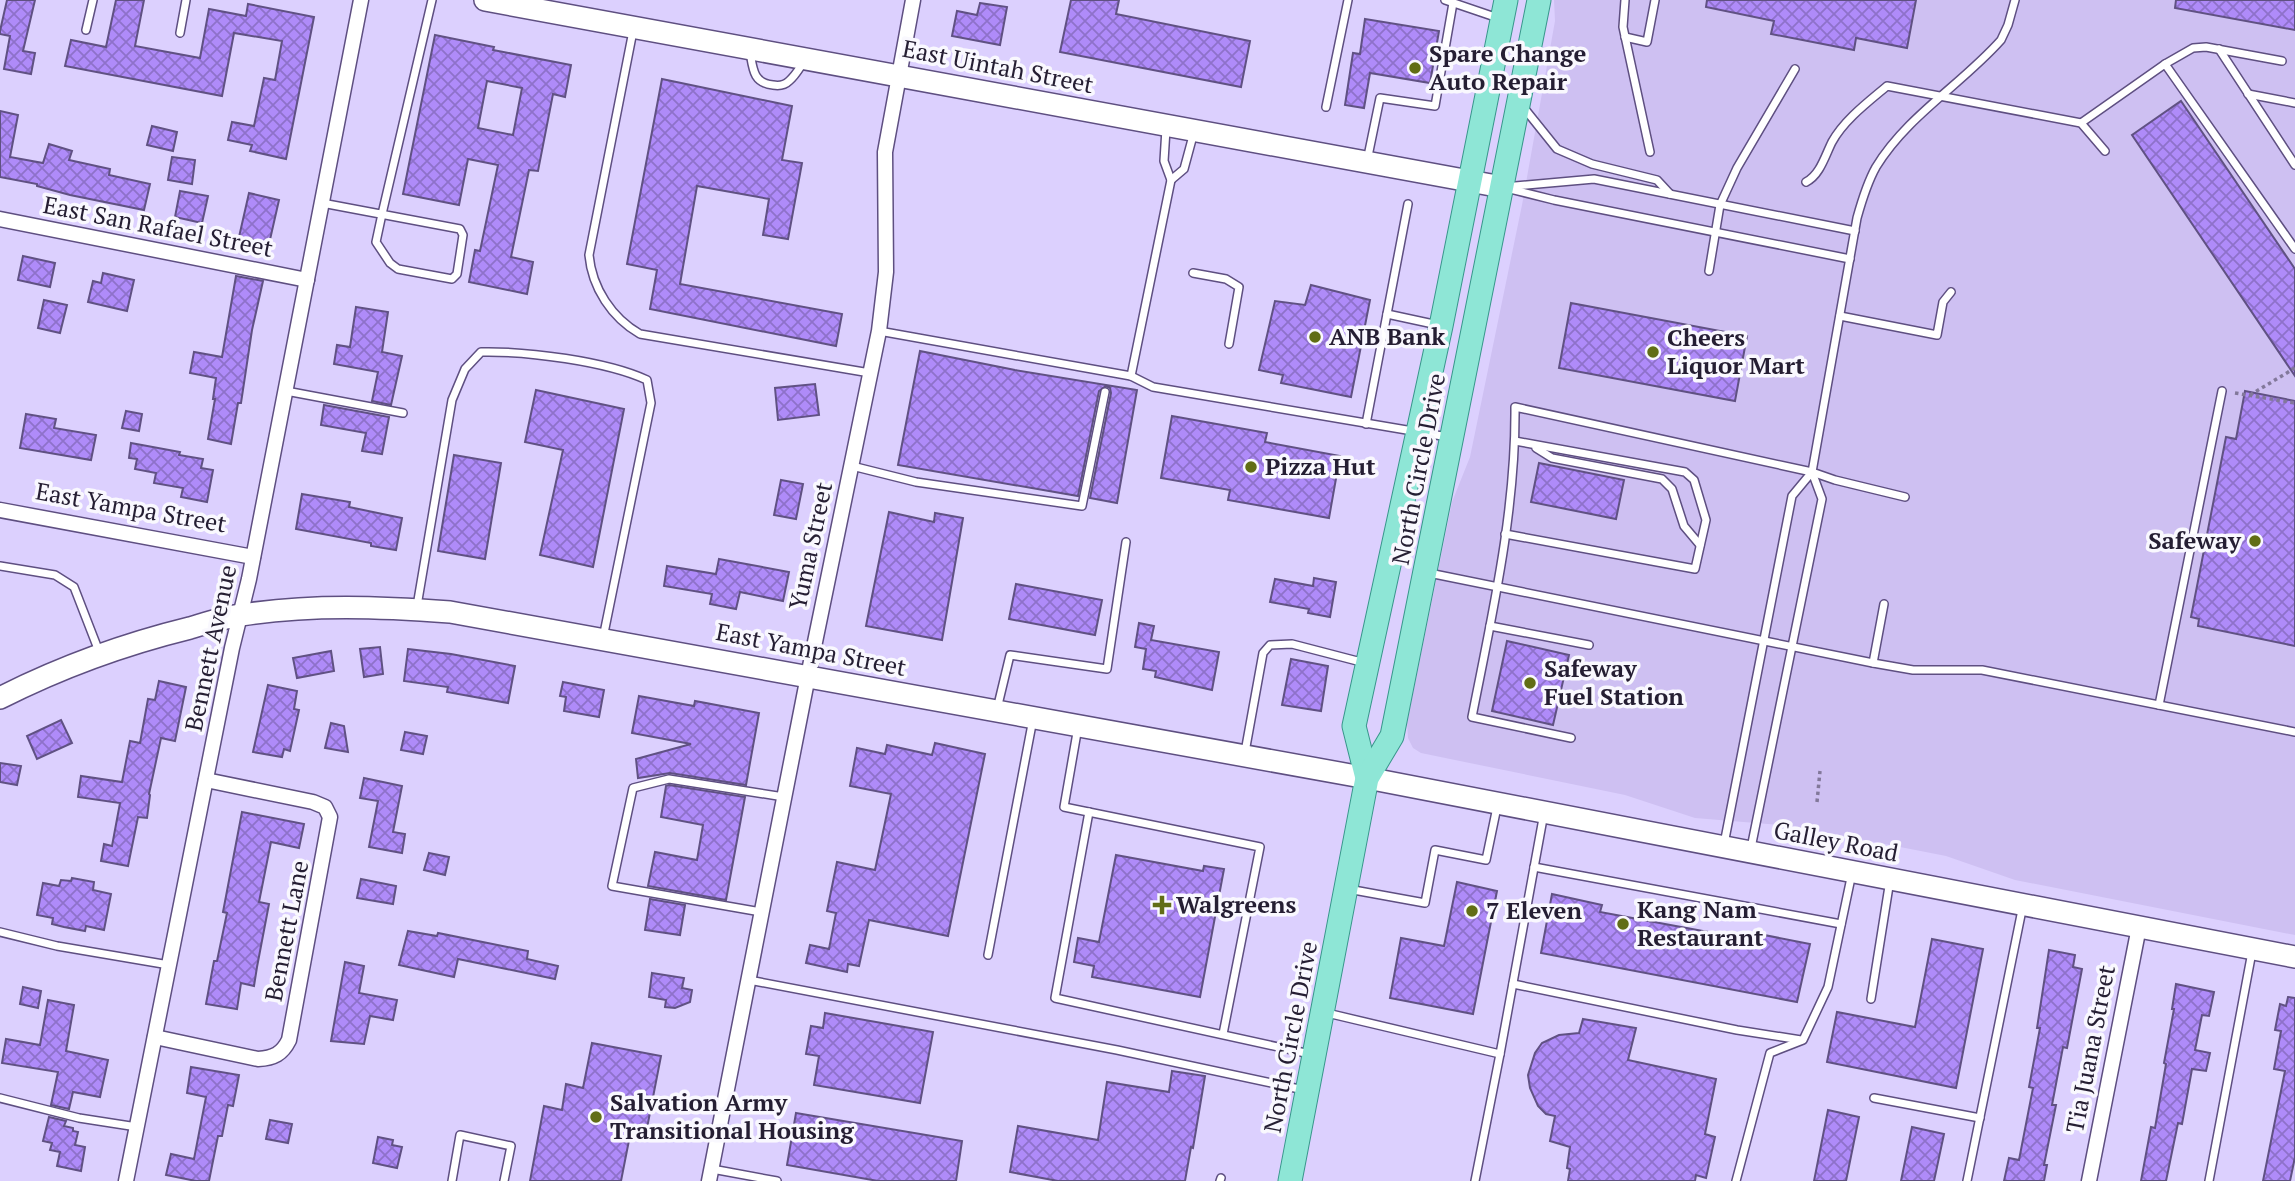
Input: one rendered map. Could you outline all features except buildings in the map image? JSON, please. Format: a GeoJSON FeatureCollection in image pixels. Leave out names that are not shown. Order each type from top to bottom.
{"type":"FeatureCollection","features":[{"type":"Feature","properties":{"kind":"main road","name":"East Uintah Street"},"geometry":{"type":"LineString","coordinates":[[485,0],[1502,187]]}},
{"type":"Feature","properties":{"kind":"main road","name":"North Circle Drive"},"geometry":{"type":"LineString","coordinates":[[1290,1181],[1367,778],[1392,736],[1539,0]]}},
{"type":"Feature","properties":{"kind":"main road","name":"North Circle Drive"},"geometry":{"type":"LineString","coordinates":[[1367,778],[1354,726],[1441,326],[1504,10]]}},
{"type":"Feature","properties":{"kind":"main road","name":"East Yampa Street"},"geometry":{"type":"LineString","coordinates":[[0,698],[66,667],[100,655],[164,634],[242,615],[341,608],[416,610],[450,612],[603,639],[1367,778]]}},
{"type":"Feature","properties":{"kind":"main road","name":"Galley Road"},"geometry":{"type":"LineString","coordinates":[[1367,778],[2295,957]]}},
{"type":"Feature","properties":{"kind":"street","name":"Bennett Avenue"},"geometry":{"type":"LineString","coordinates":[[126,1181],[232,648],[242,615],[361,0]]}},
{"type":"Feature","properties":{"kind":"street","name":"Yuma Street"},"geometry":{"type":"LineString","coordinates":[[710,1175],[879,331],[886,272],[885,152],[913,0]]}},
{"type":"Feature","properties":{"kind":"street","name":"East San Rafael Street"},"geometry":{"type":"LineString","coordinates":[[0,219],[307,280]]}},
{"type":"Feature","properties":{"kind":"street","name":"East Yampa Street"},"geometry":{"type":"LineString","coordinates":[[0,510],[253,557]]}},
{"type":"Feature","properties":{"kind":"street","name":"Bennett Lane"},"geometry":{"type":"LineString","coordinates":[[155,1037],[258,1059],[272,1058],[284,1051],[289,1040],[330,817],[325,807],[313,802],[206,780]]}},
{"type":"Feature","properties":{"kind":"street","name":"Tia Juana Street"},"geometry":{"type":"LineString","coordinates":[[2089,1181],[2138,927]]}},
{"type":"Feature","properties":{"kind":"lane"},"geometry":{"type":"LineString","coordinates":[[86,30],[93,0]]}},
{"type":"Feature","properties":{"kind":"lane"},"geometry":{"type":"LineString","coordinates":[[180,33],[186,0]]}},
{"type":"Feature","properties":{"kind":"lane"},"geometry":{"type":"LineString","coordinates":[[322,203],[382,214],[460,229],[463,235],[457,274],[452,279],[398,269],[390,263],[376,242],[382,214],[432,0]]}},
{"type":"Feature","properties":{"kind":"lane"},"geometry":{"type":"LineString","coordinates":[[1326,107],[1348,0]]}},
{"type":"Feature","properties":{"kind":"lane"},"geometry":{"type":"LineString","coordinates":[[1625,0],[1622,15],[1625,37],[1650,152]]}},
{"type":"Feature","properties":{"kind":"lane"},"geometry":{"type":"LineString","coordinates":[[1625,37],[1647,42],[1655,0]]}},
{"type":"Feature","properties":{"kind":"lane"},"geometry":{"type":"LineString","coordinates":[[1724,847],[1792,496],[1812,472],[1855,231],[1867,184],[1876,167],[1906,129],[2001,40],[2015,0]]}},
{"type":"Feature","properties":{"kind":"lane"},"geometry":{"type":"LineString","coordinates":[[1367,162],[1380,97],[1435,106],[1449,1],[1504,10]]}},
{"type":"Feature","properties":{"kind":"lane"},"geometry":{"type":"LineString","coordinates":[[634,27],[589,255],[590,268],[596,283],[612,312],[640,334],[870,373]]}},
{"type":"Feature","properties":{"kind":"lane"},"geometry":{"type":"LineString","coordinates":[[2081,123],[2165,64],[2193,48],[2206,47],[2282,61]]}},
{"type":"Feature","properties":{"kind":"lane"},"geometry":{"type":"LineString","coordinates":[[750,48],[753,72],[757,79],[776,86],[790,80],[806,58]]}},
{"type":"Feature","properties":{"kind":"lane"},"geometry":{"type":"LineString","coordinates":[[2219,49],[2295,165]]}},
{"type":"Feature","properties":{"kind":"lane"},"geometry":{"type":"LineString","coordinates":[[2165,64],[2295,249]]}},
{"type":"Feature","properties":{"kind":"lane"},"geometry":{"type":"LineString","coordinates":[[1709,271],[1720,205],[1737,168],[1795,69]]}},
{"type":"Feature","properties":{"kind":"lane"},"geometry":{"type":"LineString","coordinates":[[1806,183],[1814,178],[1834,138],[1887,86],[2081,123],[2105,151]]}},
{"type":"Feature","properties":{"kind":"lane"},"geometry":{"type":"LineString","coordinates":[[2248,94],[2295,103]]}},
{"type":"Feature","properties":{"kind":"lane"},"geometry":{"type":"LineString","coordinates":[[1519,101],[1557,149],[1592,164],[1657,180],[1670,195]]}},
{"type":"Feature","properties":{"kind":"lane"},"geometry":{"type":"LineString","coordinates":[[1131,376],[1171,180],[1164,161],[1167,125]]}},
{"type":"Feature","properties":{"kind":"lane"},"geometry":{"type":"LineString","coordinates":[[1171,180],[1184,169],[1195,130]]}},
{"type":"Feature","properties":{"kind":"lane"},"geometry":{"type":"LineString","coordinates":[[1502,187],[1594,180],[1855,231]]}},
{"type":"Feature","properties":{"kind":"lane"},"geometry":{"type":"LineString","coordinates":[[1502,187],[1525,195],[1850,259]]}},
{"type":"Feature","properties":{"kind":"lane"},"geometry":{"type":"LineString","coordinates":[[1366,424],[1408,204]]}},
{"type":"Feature","properties":{"kind":"lane"},"geometry":{"type":"LineString","coordinates":[[1193,273],[1226,279],[1239,288],[1229,344]]}},
{"type":"Feature","properties":{"kind":"lane"},"geometry":{"type":"LineString","coordinates":[[1840,316],[1937,335],[1943,302],[1951,292]]}},
{"type":"Feature","properties":{"kind":"lane"},"geometry":{"type":"LineString","coordinates":[[1387,314],[1441,326]]}},
{"type":"Feature","properties":{"kind":"lane"},"geometry":{"type":"LineString","coordinates":[[879,331],[1131,376],[1153,387],[1452,437]]}},
{"type":"Feature","properties":{"kind":"lane"},"geometry":{"type":"LineString","coordinates":[[416,610],[452,400],[465,369],[481,352],[551,357],[629,372],[647,380],[651,403],[603,639]]}},
{"type":"Feature","properties":{"kind":"lane"},"geometry":{"type":"LineString","coordinates":[[286,391],[403,413]]}},
{"type":"Feature","properties":{"kind":"lane"},"geometry":{"type":"LineString","coordinates":[[851,466],[916,482],[1082,506],[1105,391]]}},
{"type":"Feature","properties":{"kind":"lane"},"geometry":{"type":"LineString","coordinates":[[2159,705],[2222,391]]}},
{"type":"Feature","properties":{"kind":"lane"},"geometry":{"type":"LineString","coordinates":[[1571,738],[1472,717],[1505,534],[1515,441],[1515,407],[1812,472],[1905,497]]}},
{"type":"Feature","properties":{"kind":"lane"},"geometry":{"type":"LineString","coordinates":[[1505,534],[1695,569],[1706,520],[1694,480],[1685,472],[1515,441]]}},
{"type":"Feature","properties":{"kind":"lane"},"geometry":{"type":"LineString","coordinates":[[1531,444],[1552,458],[1662,479],[1672,489],[1684,526],[1700,545]]}},
{"type":"Feature","properties":{"kind":"lane"},"geometry":{"type":"LineString","coordinates":[[1750,853],[1822,499],[1812,472]]}},
{"type":"Feature","properties":{"kind":"lane"},"geometry":{"type":"LineString","coordinates":[[996,712],[1010,655],[1107,669],[1126,542]]}},
{"type":"Feature","properties":{"kind":"lane"},"geometry":{"type":"LineString","coordinates":[[0,566],[55,575],[74,587],[100,655]]}},
{"type":"Feature","properties":{"kind":"lane"},"geometry":{"type":"LineString","coordinates":[[1425,573],[1873,663],[1913,670],[1982,670],[2295,732]]}},
{"type":"Feature","properties":{"kind":"lane"},"geometry":{"type":"LineString","coordinates":[[1873,663],[1884,604]]}},
{"type":"Feature","properties":{"kind":"lane"},"geometry":{"type":"LineString","coordinates":[[1490,626],[1589,645]]}},
{"type":"Feature","properties":{"kind":"lane"},"geometry":{"type":"LineString","coordinates":[[1244,757],[1262,653],[1270,645],[1292,644],[1367,663]]}},
{"type":"Feature","properties":{"kind":"lane"},"geometry":{"type":"LineString","coordinates":[[988,955],[1033,719]]}},
{"type":"Feature","properties":{"kind":"lane"},"geometry":{"type":"LineString","coordinates":[[1078,726],[1064,807],[1260,847],[1223,1034]]}},
{"type":"Feature","properties":{"kind":"lane"},"geometry":{"type":"LineString","coordinates":[[762,912],[612,886],[633,788],[668,779],[784,797]]}},
{"type":"Feature","properties":{"kind":"lane"},"geometry":{"type":"LineString","coordinates":[[1344,889],[1425,903],[1435,850],[1486,860],[1497,803]]}},
{"type":"Feature","properties":{"kind":"lane"},"geometry":{"type":"LineString","coordinates":[[1475,1181],[1544,812]]}},
{"type":"Feature","properties":{"kind":"lane"},"geometry":{"type":"LineString","coordinates":[[1089,813],[1055,998],[1315,1055]]}},
{"type":"Feature","properties":{"kind":"lane"},"geometry":{"type":"LineString","coordinates":[[1534,867],[1841,924]]}},
{"type":"Feature","properties":{"kind":"lane"},"geometry":{"type":"LineString","coordinates":[[1736,1181],[1770,1053],[1802,1040],[1828,987],[1852,872]]}},
{"type":"Feature","properties":{"kind":"lane"},"geometry":{"type":"LineString","coordinates":[[1871,999],[1890,879]]}},
{"type":"Feature","properties":{"kind":"lane"},"geometry":{"type":"LineString","coordinates":[[1967,1181],[2023,905]]}},
{"type":"Feature","properties":{"kind":"lane"},"geometry":{"type":"LineString","coordinates":[[0,932],[57,946],[169,965]]}},
{"type":"Feature","properties":{"kind":"lane"},"geometry":{"type":"LineString","coordinates":[[2209,1181],[2253,948]]}},
{"type":"Feature","properties":{"kind":"lane"},"geometry":{"type":"LineString","coordinates":[[749,979],[1117,1050],[1308,1091]]}},
{"type":"Feature","properties":{"kind":"lane"},"geometry":{"type":"LineString","coordinates":[[1513,984],[1737,1030],[1802,1040]]}},
{"type":"Feature","properties":{"kind":"lane"},"geometry":{"type":"LineString","coordinates":[[1323,1012],[1500,1054]]}},
{"type":"Feature","properties":{"kind":"lane"},"geometry":{"type":"LineString","coordinates":[[0,1098],[79,1118],[137,1127]]}},
{"type":"Feature","properties":{"kind":"lane"},"geometry":{"type":"LineString","coordinates":[[1874,1098],[1980,1118]]}},
{"type":"Feature","properties":{"kind":"lane"},"geometry":{"type":"LineString","coordinates":[[452,1181],[460,1135],[511,1146],[504,1181]]}},
{"type":"Feature","properties":{"kind":"lane"},"geometry":{"type":"LineString","coordinates":[[710,1175],[777,1181]]}},
{"type":"Feature","properties":{"kind":"path"},"geometry":{"type":"LineString","coordinates":[[2250,396],[2295,368]]}},
{"type":"Feature","properties":{"kind":"path"},"geometry":{"type":"LineString","coordinates":[[2222,391],[2295,403]]}},
{"type":"Feature","properties":{"kind":"path"},"geometry":{"type":"LineString","coordinates":[[1817,802],[1820,771]]}},
{"type":"Feature","properties":{"kind":"shaded area"},"geometry":{"type":"Polygon","coordinates":[[[1554,0],[2295,0],[2295,935],[2015,880],[1946,856],[1793,826],[1695,818],[1625,795],[1421,753],[1413,748],[1408,738],[1407,723],[1452,502],[1470,457],[1522,205],[1555,21],[1554,0]]]}},
{"type":"Feature","properties":{"kind":"place","name":"Spare Change Auto Repair"},"geometry":{"type":"Point","coordinates":[1415,68]}},
{"type":"Feature","properties":{"kind":"place","name":"ANB Bank"},"geometry":{"type":"Point","coordinates":[1315,337]}},
{"type":"Feature","properties":{"kind":"place","name":"Cheers Liquor Mart"},"geometry":{"type":"Point","coordinates":[1653,352]}},
{"type":"Feature","properties":{"kind":"place","name":"Pizza Hut"},"geometry":{"type":"Point","coordinates":[1251,467]}},
{"type":"Feature","properties":{"kind":"place","name":"Safeway"},"geometry":{"type":"Point","coordinates":[2255,541]}},
{"type":"Feature","properties":{"kind":"place","name":"Safeway Fuel Station"},"geometry":{"type":"Point","coordinates":[1530,683]}},
{"type":"Feature","properties":{"kind":"place","name":"Walgreens"},"geometry":{"type":"Point","coordinates":[1162,905]}},
{"type":"Feature","properties":{"kind":"place","name":"7 Eleven"},"geometry":{"type":"Point","coordinates":[1472,911]}},
{"type":"Feature","properties":{"kind":"place","name":"Kang Nam Restaurant"},"geometry":{"type":"Point","coordinates":[1623,924]}},
{"type":"Feature","properties":{"kind":"place","name":"Salvation Army Transitional Housing"},"geometry":{"type":"Point","coordinates":[596,1117]}}]}
